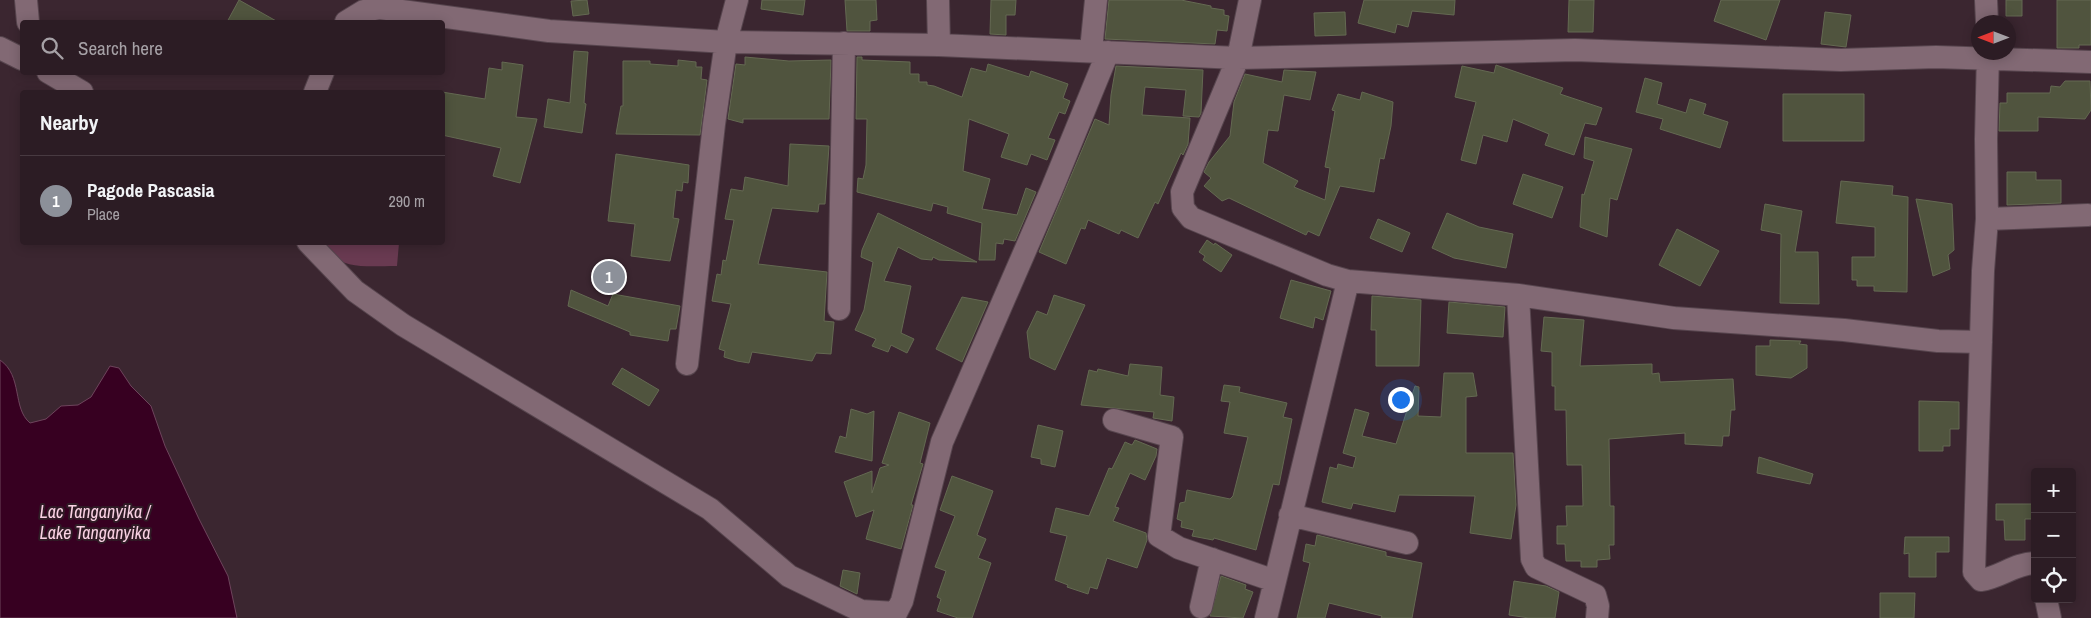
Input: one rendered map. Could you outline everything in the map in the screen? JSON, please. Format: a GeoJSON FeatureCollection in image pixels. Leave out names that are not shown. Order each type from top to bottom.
{"type":"FeatureCollection","features":[{"type":"Feature","properties":{"kind":"street"},"geometry":{"type":"LineString","coordinates":[[26,0],[28,20]]}},
{"type":"Feature","properties":{"kind":"street"},"geometry":{"type":"LineString","coordinates":[[687,364],[714,124],[726,42],[737,0]]}},
{"type":"Feature","properties":{"kind":"street"},"geometry":{"type":"LineString","coordinates":[[938,0],[939,45]]}},
{"type":"Feature","properties":{"kind":"street"},"geometry":{"type":"LineString","coordinates":[[311,245],[356,291],[403,326],[710,509],[789,576],[861,611],[896,613],[902,601],[942,442],[1051,191],[1100,51],[1096,0]]}},
{"type":"Feature","properties":{"kind":"street"},"geometry":{"type":"LineString","coordinates":[[1250,0],[1238,58],[1182,192],[1183,208],[1191,218],[1348,282],[1518,295],[1674,318],[1844,330],[1938,341],[1981,342]]}},
{"type":"Feature","properties":{"kind":"street"},"geometry":{"type":"LineString","coordinates":[[1986,0],[1987,15]]}},
{"type":"Feature","properties":{"kind":"street"},"geometry":{"type":"LineString","coordinates":[[349,20],[380,4],[549,31],[726,42],[939,45],[1238,58],[1575,50],[1841,60],[1971,56]]}},
{"type":"Feature","properties":{"kind":"street"},"geometry":{"type":"LineString","coordinates":[[839,309],[844,44]]}},
{"type":"Feature","properties":{"kind":"street"},"geometry":{"type":"LineString","coordinates":[[0,48],[20,58]]}},
{"type":"Feature","properties":{"kind":"street"},"geometry":{"type":"LineString","coordinates":[[2016,58],[2091,62]]}},
{"type":"Feature","properties":{"kind":"street"},"geometry":{"type":"LineString","coordinates":[[1988,60],[1987,219],[1974,572],[1981,580],[2031,563]]}},
{"type":"Feature","properties":{"kind":"street"},"geometry":{"type":"LineString","coordinates":[[53,75],[79,90]]}},
{"type":"Feature","properties":{"kind":"street"},"geometry":{"type":"LineString","coordinates":[[316,90],[322,75]]}},
{"type":"Feature","properties":{"kind":"street"},"geometry":{"type":"LineString","coordinates":[[1987,219],[2088,215]]}},
{"type":"Feature","properties":{"kind":"street"},"geometry":{"type":"LineString","coordinates":[[1266,618],[1348,282]]}},
{"type":"Feature","properties":{"kind":"street"},"geometry":{"type":"LineString","coordinates":[[1518,295],[1532,560],[1536,566],[1595,595],[1598,606],[1598,618]]}},
{"type":"Feature","properties":{"kind":"street"},"geometry":{"type":"LineString","coordinates":[[1114,420],[1172,437],[1159,536],[1179,548],[1275,581]]}},
{"type":"Feature","properties":{"kind":"street"},"geometry":{"type":"LineString","coordinates":[[1290,516],[1407,543]]}},
{"type":"Feature","properties":{"kind":"street"},"geometry":{"type":"LineString","coordinates":[[1201,608],[1212,558]]}},
{"type":"Feature","properties":{"kind":"street"},"geometry":{"type":"LineString","coordinates":[[2047,603],[2050,618]]}},
{"type":"Feature","properties":{"kind":"shaded area"},"geometry":{"type":"Polygon","coordinates":[[[320,245],[399,245],[397,266],[353,265],[344,263],[326,252],[320,245]]]}},
{"type":"Feature","properties":{"kind":"water","name":"Lac Tanganyika / Lake Tanganyika"},"geometry":{"type":"Polygon","coordinates":[[[0,360],[12,374],[21,409],[24,417],[30,423],[46,419],[61,406],[78,405],[91,397],[110,366],[119,368],[131,386],[151,406],[165,446],[228,576],[237,618],[0,618],[0,360]]]}},
{"type":"Feature","properties":{"kind":"building"},"geometry":{"type":"Polygon","coordinates":[[[239,0],[274,20],[228,20],[239,0]]]}},
{"type":"Feature","properties":{"kind":"building"},"geometry":{"type":"Polygon","coordinates":[[[587,0],[589,14],[573,16],[571,1],[587,0]]]}},
{"type":"Feature","properties":{"kind":"building"},"geometry":{"type":"Polygon","coordinates":[[[762,0],[805,0],[803,15],[761,9],[762,0]]]}},
{"type":"Feature","properties":{"kind":"building"},"geometry":{"type":"Polygon","coordinates":[[[845,0],[876,0],[877,20],[870,21],[870,31],[847,31],[845,0]]]}},
{"type":"Feature","properties":{"kind":"building"},"geometry":{"type":"Polygon","coordinates":[[[991,0],[1016,0],[1015,15],[1006,15],[1006,35],[990,34],[991,0]]]}},
{"type":"Feature","properties":{"kind":"building"},"geometry":{"type":"Polygon","coordinates":[[[1109,0],[1181,0],[1211,6],[1211,8],[1224,10],[1224,15],[1229,16],[1227,31],[1217,30],[1215,44],[1105,39],[1109,0]]]}},
{"type":"Feature","properties":{"kind":"building"},"geometry":{"type":"Polygon","coordinates":[[[1364,0],[1455,0],[1454,15],[1412,11],[1408,27],[1397,24],[1395,33],[1358,23],[1364,0]]]}},
{"type":"Feature","properties":{"kind":"building"},"geometry":{"type":"Polygon","coordinates":[[[1569,0],[1594,0],[1593,32],[1568,32],[1569,0]]]}},
{"type":"Feature","properties":{"kind":"building"},"geometry":{"type":"Polygon","coordinates":[[[1721,0],[1780,0],[1766,40],[1714,21],[1721,0]]]}},
{"type":"Feature","properties":{"kind":"building"},"geometry":{"type":"Polygon","coordinates":[[[2006,0],[2022,0],[2022,16],[2006,15],[2006,0]]]}},
{"type":"Feature","properties":{"kind":"building"},"geometry":{"type":"Polygon","coordinates":[[[2057,0],[2091,0],[2091,45],[2079,45],[2079,48],[2057,48],[2057,0]]]}},
{"type":"Feature","properties":{"kind":"building"},"geometry":{"type":"Polygon","coordinates":[[[1345,12],[1346,35],[1315,36],[1314,13],[1345,12]]]}},
{"type":"Feature","properties":{"kind":"building"},"geometry":{"type":"Polygon","coordinates":[[[1825,12],[1851,15],[1846,47],[1821,44],[1825,12]]]}},
{"type":"Feature","properties":{"kind":"building"},"geometry":{"type":"Polygon","coordinates":[[[574,51],[588,52],[584,103],[586,104],[582,133],[544,127],[548,99],[570,103],[574,51]]]}},
{"type":"Feature","properties":{"kind":"building"},"geometry":{"type":"Polygon","coordinates":[[[745,57],[789,61],[831,60],[829,119],[743,119],[743,123],[728,119],[736,64],[745,65],[745,57]]]}},
{"type":"Feature","properties":{"kind":"building"},"geometry":{"type":"Polygon","coordinates":[[[857,57],[862,57],[862,60],[910,62],[910,74],[919,74],[919,82],[927,82],[927,85],[962,97],[971,68],[986,72],[988,64],[1029,77],[1031,71],[1068,84],[1063,98],[1070,101],[1065,114],[1059,112],[1048,138],[1055,140],[1047,160],[1031,154],[1027,165],[1001,157],[1009,134],[969,119],[963,171],[990,179],[982,209],[1017,215],[1026,188],[1036,192],[1015,241],[1004,239],[1003,244],[996,243],[995,260],[979,260],[982,223],[947,213],[948,207],[933,203],[931,211],[857,192],[858,178],[863,179],[866,165],[867,119],[856,119],[857,57]]]}},
{"type":"Feature","properties":{"kind":"building"},"geometry":{"type":"Polygon","coordinates":[[[678,60],[696,62],[696,67],[702,67],[701,79],[707,80],[700,135],[616,134],[621,106],[623,106],[623,61],[650,61],[650,64],[678,66],[678,60]]]}},
{"type":"Feature","properties":{"kind":"building"},"geometry":{"type":"Polygon","coordinates":[[[502,62],[523,65],[516,117],[537,119],[520,183],[493,176],[501,148],[445,136],[445,92],[485,99],[489,68],[502,70],[502,62]]]}},
{"type":"Feature","properties":{"kind":"building"},"geometry":{"type":"Polygon","coordinates":[[[1496,65],[1563,88],[1560,94],[1602,108],[1596,125],[1585,123],[1574,155],[1545,145],[1549,134],[1513,119],[1507,142],[1483,135],[1476,164],[1461,160],[1476,102],[1455,97],[1462,66],[1494,73],[1496,65]]]}},
{"type":"Feature","properties":{"kind":"building"},"geometry":{"type":"Polygon","coordinates":[[[1116,66],[1203,70],[1201,113],[1199,117],[1183,116],[1186,90],[1145,87],[1142,115],[1190,118],[1188,144],[1183,155],[1181,153],[1158,204],[1155,202],[1138,238],[1121,230],[1119,234],[1088,220],[1085,229],[1081,228],[1066,264],[1039,252],[1095,119],[1109,125],[1111,95],[1116,66]]]}},
{"type":"Feature","properties":{"kind":"building"},"geometry":{"type":"Polygon","coordinates":[[[1284,70],[1316,72],[1310,100],[1284,95],[1278,131],[1268,130],[1263,163],[1298,181],[1294,187],[1325,200],[1330,168],[1325,167],[1335,111],[1332,110],[1338,94],[1360,100],[1362,92],[1393,102],[1391,126],[1384,159],[1380,158],[1374,192],[1340,186],[1319,236],[1308,231],[1306,235],[1229,198],[1222,201],[1204,186],[1211,178],[1204,172],[1209,162],[1230,136],[1234,102],[1245,74],[1282,82],[1284,70]]]}},
{"type":"Feature","properties":{"kind":"building"},"geometry":{"type":"Polygon","coordinates":[[[1645,78],[1662,83],[1657,104],[1686,113],[1690,99],[1706,104],[1703,114],[1728,122],[1720,148],[1660,129],[1663,119],[1636,112],[1645,78]]]}},
{"type":"Feature","properties":{"kind":"building"},"geometry":{"type":"Polygon","coordinates":[[[2065,81],[2090,81],[2091,110],[2085,119],[2038,117],[2038,131],[1999,131],[2000,103],[2007,103],[2007,93],[2050,93],[2051,86],[2060,87],[2065,81]]]}},
{"type":"Feature","properties":{"kind":"building"},"geometry":{"type":"Polygon","coordinates":[[[1783,94],[1864,94],[1864,141],[1783,141],[1783,94]]]}},
{"type":"Feature","properties":{"kind":"building"},"geometry":{"type":"Polygon","coordinates":[[[1585,137],[1632,149],[1617,200],[1610,198],[1607,237],[1580,227],[1582,194],[1584,195],[1594,161],[1584,158],[1585,137]]]}},
{"type":"Feature","properties":{"kind":"building"},"geometry":{"type":"Polygon","coordinates":[[[790,144],[829,146],[825,204],[819,204],[818,212],[772,208],[758,264],[827,272],[824,321],[834,322],[831,354],[816,353],[812,361],[752,352],[749,363],[737,361],[724,357],[725,351],[719,349],[731,304],[712,301],[717,274],[721,275],[723,260],[726,261],[734,220],[725,219],[731,189],[743,191],[745,177],[788,186],[790,144]]]}},
{"type":"Feature","properties":{"kind":"building"},"geometry":{"type":"Polygon","coordinates":[[[616,154],[689,165],[688,183],[683,182],[682,191],[676,190],[673,218],[679,219],[670,261],[631,256],[635,224],[608,221],[616,154]]]}},
{"type":"Feature","properties":{"kind":"building"},"geometry":{"type":"Polygon","coordinates":[[[2007,172],[2036,172],[2036,180],[2061,180],[2061,203],[2007,205],[2007,172]]]}},
{"type":"Feature","properties":{"kind":"building"},"geometry":{"type":"Polygon","coordinates":[[[1523,174],[1563,187],[1552,218],[1513,204],[1523,174]]]}},
{"type":"Feature","properties":{"kind":"building"},"geometry":{"type":"Polygon","coordinates":[[[1841,181],[1893,186],[1892,195],[1908,197],[1907,292],[1874,291],[1874,286],[1857,286],[1857,280],[1852,280],[1852,257],[1875,257],[1875,227],[1836,223],[1841,181]]]}},
{"type":"Feature","properties":{"kind":"building"},"geometry":{"type":"Polygon","coordinates":[[[1916,199],[1952,204],[1954,250],[1948,255],[1950,269],[1933,276],[1916,199]]]}},
{"type":"Feature","properties":{"kind":"building"},"geometry":{"type":"Polygon","coordinates":[[[1765,204],[1802,211],[1795,252],[1818,252],[1819,304],[1780,303],[1781,234],[1761,230],[1765,204]]]}},
{"type":"Feature","properties":{"kind":"building"},"geometry":{"type":"Polygon","coordinates":[[[878,213],[977,262],[939,260],[933,257],[932,260],[921,259],[898,247],[884,281],[911,286],[901,333],[914,339],[907,353],[891,345],[888,352],[872,346],[876,339],[855,330],[864,310],[873,262],[861,257],[862,250],[878,213]]]}},
{"type":"Feature","properties":{"kind":"building"},"geometry":{"type":"Polygon","coordinates":[[[1447,213],[1479,227],[1513,234],[1506,268],[1454,258],[1432,248],[1447,213]]]}},
{"type":"Feature","properties":{"kind":"building"},"geometry":{"type":"Polygon","coordinates":[[[1378,219],[1410,233],[1402,252],[1370,238],[1378,219]]]}},
{"type":"Feature","properties":{"kind":"building"},"geometry":{"type":"Polygon","coordinates":[[[1677,229],[1719,251],[1700,286],[1659,265],[1677,229]]]}},
{"type":"Feature","properties":{"kind":"building"},"geometry":{"type":"Polygon","coordinates":[[[1207,240],[1214,245],[1215,243],[1232,255],[1221,272],[1203,260],[1205,256],[1199,252],[1207,240]]]}},
{"type":"Feature","properties":{"kind":"building"},"geometry":{"type":"Polygon","coordinates":[[[1291,280],[1331,291],[1323,320],[1315,317],[1313,328],[1280,318],[1291,280]]]}},
{"type":"Feature","properties":{"kind":"building"},"geometry":{"type":"Polygon","coordinates":[[[571,290],[608,306],[613,294],[680,306],[676,329],[670,329],[668,341],[630,335],[630,332],[568,306],[571,290]]]}},
{"type":"Feature","properties":{"kind":"building"},"geometry":{"type":"Polygon","coordinates":[[[1054,295],[1085,305],[1055,370],[1030,358],[1027,332],[1037,311],[1047,315],[1054,295]]]}},
{"type":"Feature","properties":{"kind":"building"},"geometry":{"type":"Polygon","coordinates":[[[1372,296],[1421,300],[1419,366],[1376,366],[1376,330],[1371,330],[1372,296]]]}},
{"type":"Feature","properties":{"kind":"building"},"geometry":{"type":"Polygon","coordinates":[[[962,297],[988,302],[962,362],[936,349],[962,297]]]}},
{"type":"Feature","properties":{"kind":"building"},"geometry":{"type":"Polygon","coordinates":[[[1449,302],[1505,307],[1503,337],[1447,333],[1449,302]]]}},
{"type":"Feature","properties":{"kind":"building"},"geometry":{"type":"Polygon","coordinates":[[[1544,317],[1584,320],[1580,366],[1652,364],[1652,374],[1659,373],[1660,382],[1733,379],[1735,410],[1731,410],[1729,436],[1723,436],[1722,446],[1685,444],[1685,433],[1609,439],[1610,506],[1614,506],[1614,545],[1609,545],[1610,559],[1597,560],[1597,567],[1581,567],[1581,561],[1566,561],[1565,544],[1557,544],[1557,526],[1567,526],[1566,506],[1583,506],[1582,465],[1567,465],[1566,410],[1555,410],[1555,386],[1552,386],[1552,352],[1541,351],[1544,317]]]}},
{"type":"Feature","properties":{"kind":"building"},"geometry":{"type":"Polygon","coordinates":[[[1770,340],[1801,341],[1799,344],[1807,345],[1807,368],[1791,378],[1756,375],[1756,346],[1770,346],[1770,340]]]}},
{"type":"Feature","properties":{"kind":"building"},"geometry":{"type":"Polygon","coordinates":[[[1130,364],[1162,367],[1160,395],[1174,397],[1172,421],[1153,418],[1154,412],[1081,405],[1089,370],[1097,372],[1098,369],[1128,376],[1130,364]]]}},
{"type":"Feature","properties":{"kind":"building"},"geometry":{"type":"Polygon","coordinates":[[[622,368],[659,390],[649,406],[612,384],[622,368]]]}},
{"type":"Feature","properties":{"kind":"building"},"geometry":{"type":"Polygon","coordinates":[[[1444,373],[1473,373],[1477,396],[1466,397],[1466,453],[1513,453],[1516,505],[1511,539],[1470,533],[1475,496],[1399,495],[1395,512],[1353,503],[1351,509],[1322,502],[1330,467],[1337,469],[1338,464],[1353,468],[1356,457],[1343,453],[1355,409],[1369,413],[1362,436],[1396,444],[1415,386],[1419,387],[1418,416],[1441,417],[1444,373]]]}},
{"type":"Feature","properties":{"kind":"building"},"geometry":{"type":"Polygon","coordinates":[[[1224,385],[1240,387],[1239,392],[1287,403],[1283,417],[1292,419],[1279,485],[1273,484],[1256,550],[1214,538],[1213,540],[1192,536],[1194,530],[1181,527],[1182,521],[1177,519],[1180,503],[1185,502],[1187,490],[1230,499],[1233,496],[1248,437],[1224,433],[1230,402],[1221,401],[1224,385]]]}},
{"type":"Feature","properties":{"kind":"building"},"geometry":{"type":"Polygon","coordinates":[[[1919,401],[1959,402],[1959,429],[1950,429],[1950,446],[1943,446],[1943,451],[1919,451],[1919,401]]]}},
{"type":"Feature","properties":{"kind":"building"},"geometry":{"type":"Polygon","coordinates":[[[851,409],[867,414],[874,411],[872,461],[835,452],[840,436],[846,438],[851,409]]]}},
{"type":"Feature","properties":{"kind":"building"},"geometry":{"type":"Polygon","coordinates":[[[899,412],[930,423],[920,463],[923,464],[901,549],[866,539],[874,510],[856,517],[844,482],[872,471],[872,493],[880,468],[889,465],[882,463],[899,412]]]}},
{"type":"Feature","properties":{"kind":"building"},"geometry":{"type":"Polygon","coordinates":[[[1038,425],[1063,431],[1055,467],[1041,464],[1041,459],[1031,457],[1038,425]]]}},
{"type":"Feature","properties":{"kind":"building"},"geometry":{"type":"Polygon","coordinates":[[[1135,440],[1157,449],[1156,456],[1145,480],[1130,473],[1115,507],[1119,508],[1113,521],[1146,533],[1147,540],[1137,568],[1107,558],[1097,589],[1090,587],[1088,594],[1067,587],[1068,585],[1055,580],[1067,536],[1050,532],[1056,508],[1089,516],[1109,468],[1112,469],[1125,442],[1132,445],[1135,440]]]}},
{"type":"Feature","properties":{"kind":"building"},"geometry":{"type":"Polygon","coordinates":[[[1759,457],[1813,474],[1810,484],[1757,473],[1759,457]]]}},
{"type":"Feature","properties":{"kind":"building"},"geometry":{"type":"Polygon","coordinates":[[[952,476],[993,491],[977,535],[986,539],[978,558],[991,563],[972,618],[958,618],[937,611],[941,599],[937,597],[946,571],[935,567],[955,516],[940,510],[952,476]]]}},
{"type":"Feature","properties":{"kind":"building"},"geometry":{"type":"Polygon","coordinates":[[[1996,504],[2031,504],[2031,519],[2025,519],[2025,540],[2005,540],[2004,520],[1996,520],[1996,504]]]}},
{"type":"Feature","properties":{"kind":"building"},"geometry":{"type":"Polygon","coordinates":[[[1317,535],[1386,552],[1386,556],[1422,563],[1412,618],[1381,618],[1382,616],[1329,603],[1325,618],[1297,618],[1310,563],[1303,561],[1306,544],[1315,546],[1317,535]]]}},
{"type":"Feature","properties":{"kind":"building"},"geometry":{"type":"Polygon","coordinates":[[[1905,537],[1949,537],[1949,552],[1936,552],[1936,577],[1909,577],[1909,553],[1904,554],[1905,537]]]}},
{"type":"Feature","properties":{"kind":"building"},"geometry":{"type":"Polygon","coordinates":[[[843,570],[860,573],[857,594],[840,586],[843,570]]]}},
{"type":"Feature","properties":{"kind":"building"},"geometry":{"type":"Polygon","coordinates":[[[1221,576],[1246,585],[1245,589],[1253,592],[1243,618],[1210,616],[1221,576]]]}},
{"type":"Feature","properties":{"kind":"building"},"geometry":{"type":"Polygon","coordinates":[[[1514,581],[1546,586],[1559,592],[1555,618],[1529,618],[1509,615],[1514,581]]]}},
{"type":"Feature","properties":{"kind":"building"},"geometry":{"type":"Polygon","coordinates":[[[1880,593],[1915,593],[1914,618],[1880,618],[1880,593]]]}},
{"type":"Feature","properties":{"kind":"place","name":"Pagode Pascasia"},"geometry":{"type":"Point","coordinates":[609,277]}}]}
